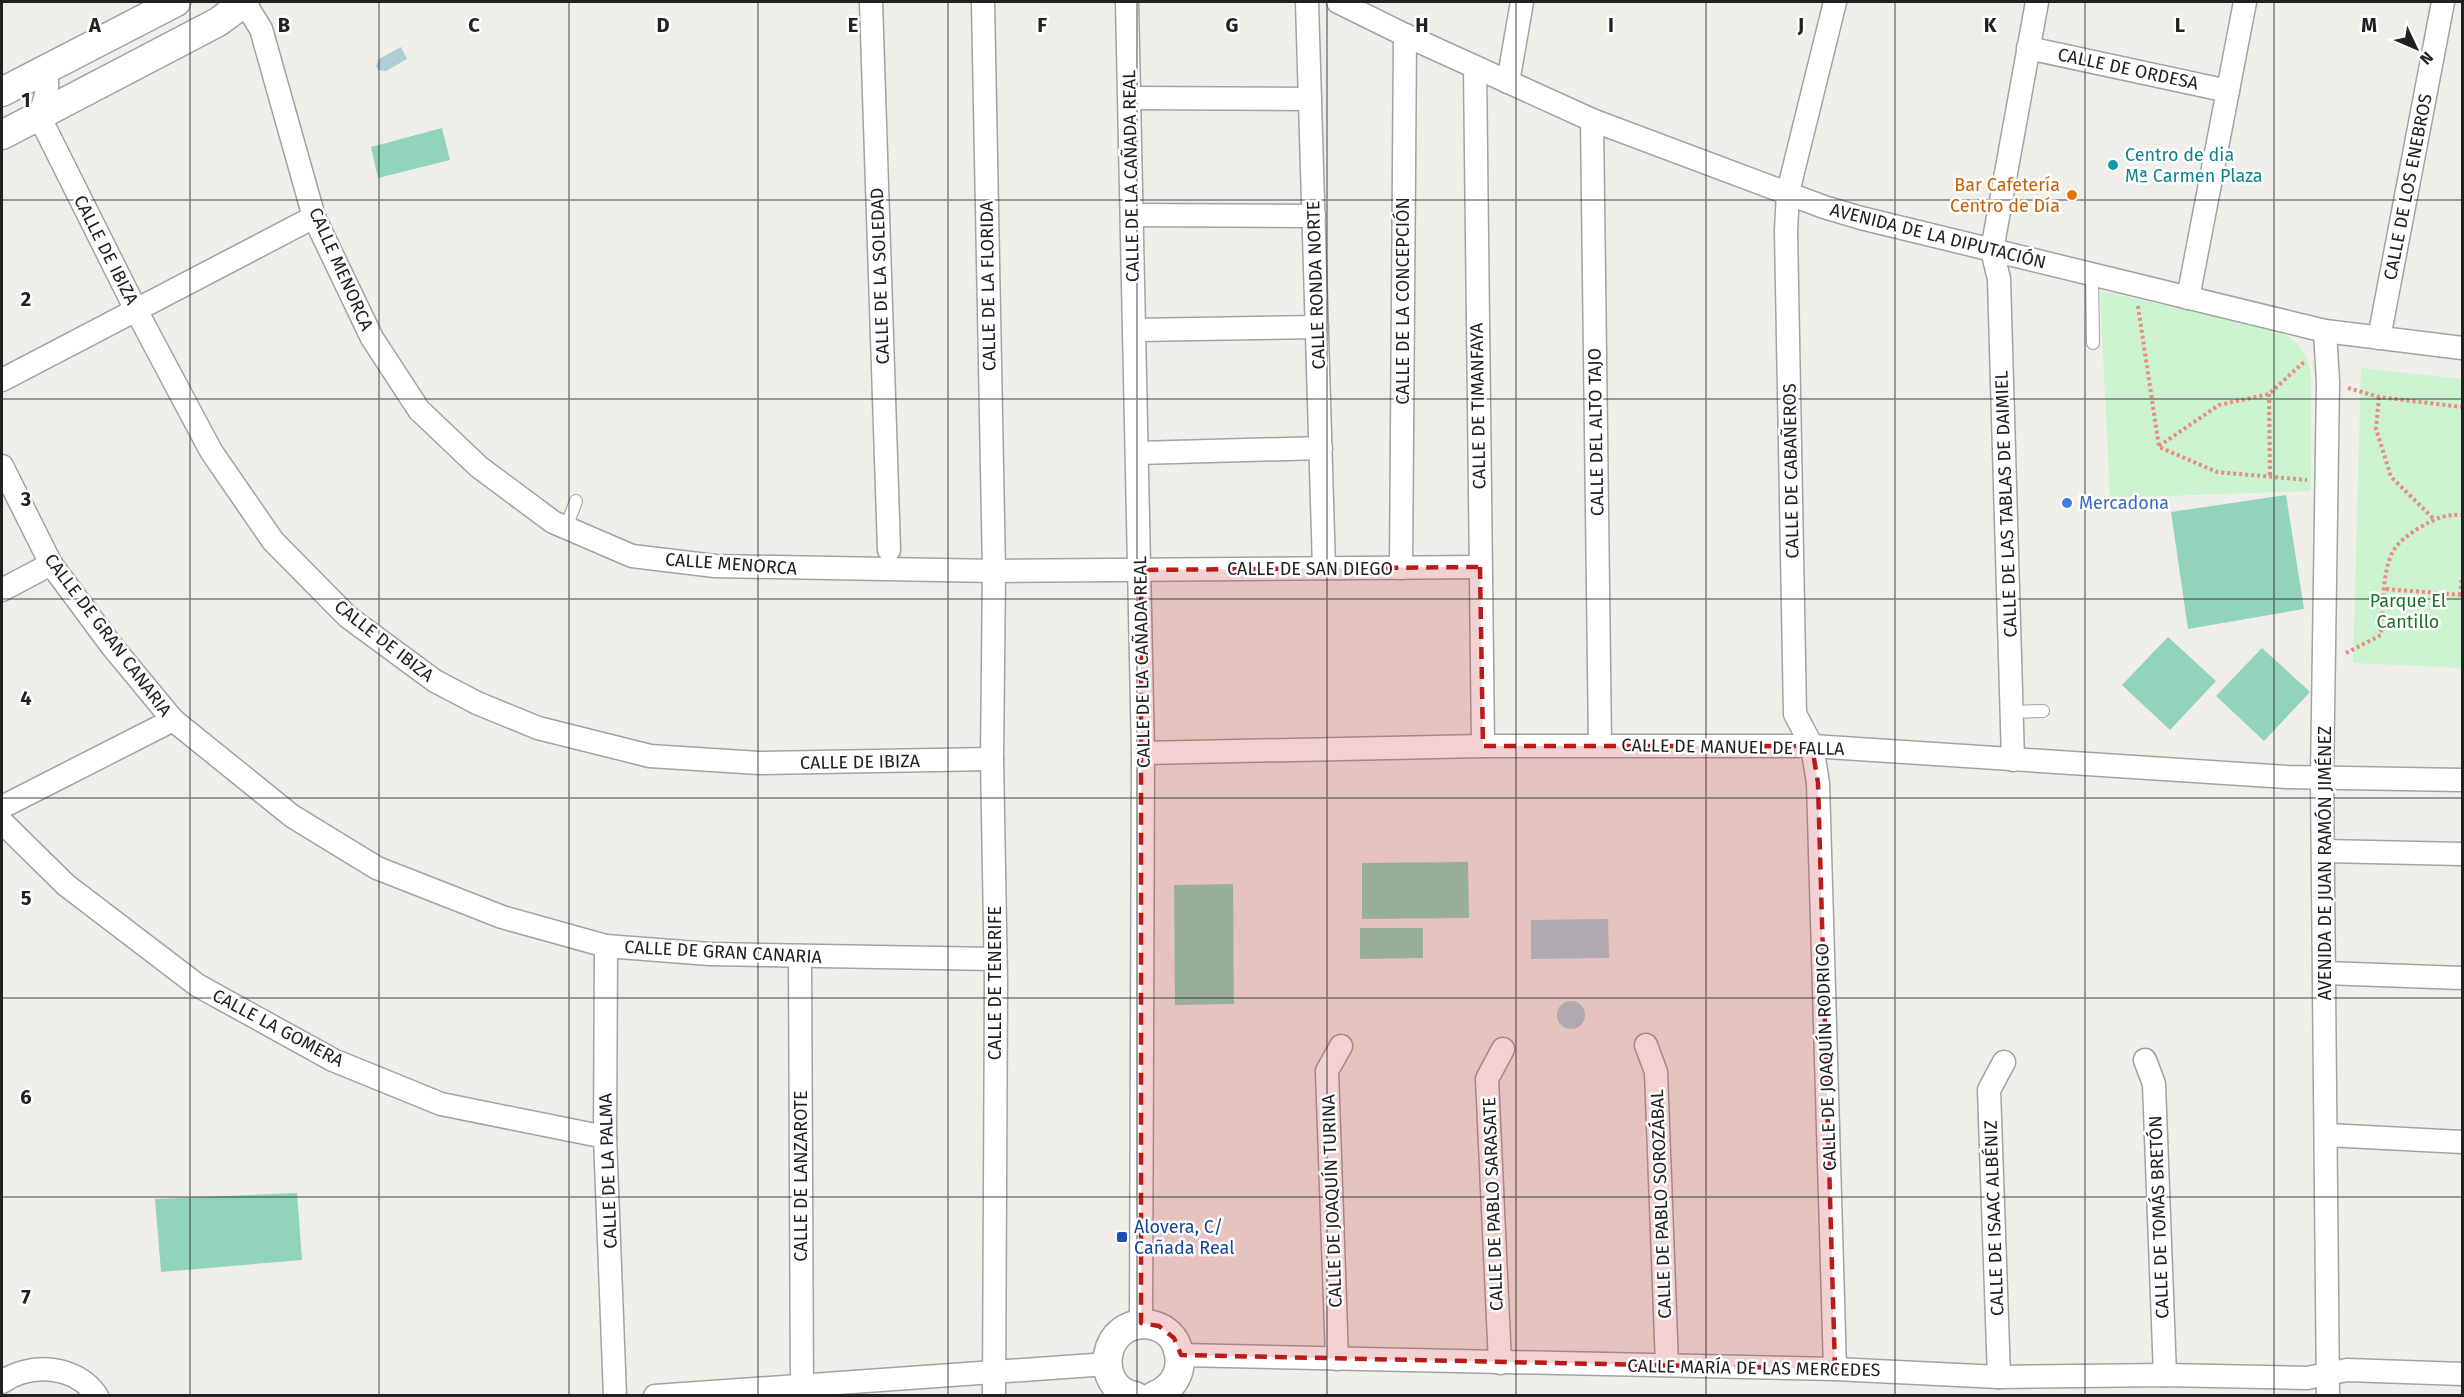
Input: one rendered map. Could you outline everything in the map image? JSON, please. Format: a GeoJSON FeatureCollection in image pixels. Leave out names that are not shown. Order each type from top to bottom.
{"type":"FeatureCollection","features":[{"type":"Feature","properties":{"kind":"street"},"geometry":{"type":"LineString","coordinates":[[2,92],[176,2]]}},
{"type":"Feature","properties":{"kind":"street"},"geometry":{"type":"LineString","coordinates":[[2,135],[218,22],[245,2]]}},
{"type":"Feature","properties":{"kind":"street","name":"CALLE MENORCA"},"geometry":{"type":"LineString","coordinates":[[245,2],[261,28],[314,217],[372,338],[419,410],[479,467],[553,522],[632,555],[715,567],[994,571],[1141,570]]}},
{"type":"Feature","properties":{"kind":"street","name":"CALLE DE LA SOLEDAD"},"geometry":{"type":"LineString","coordinates":[[871,2],[889,550]]}},
{"type":"Feature","properties":{"kind":"street","name":"CALLE DE LA FLORIDA"},"geometry":{"type":"LineString","coordinates":[[983,2],[994,571]]}},
{"type":"Feature","properties":{"kind":"street","name":"CALLE DE LA CAÑADA REAL"},"geometry":{"type":"LineString","coordinates":[[1127,2],[1141,570],[1143,753],[1141,1323]]}},
{"type":"Feature","properties":{"kind":"street","name":"CALLE RONDA NORTE"},"geometry":{"type":"LineString","coordinates":[[1307,2],[1324,568]]}},
{"type":"Feature","properties":{"kind":"street","name":"AVENIDA DE LA DIPUTACIÓN"},"geometry":{"type":"LineString","coordinates":[[1338,2],[1592,120],[1824,207],[2188,298],[2325,336],[2379,338],[2463,348]]}},
{"type":"Feature","properties":{"kind":"street"},"geometry":{"type":"LineString","coordinates":[[1508,82],[1522,2]]}},
{"type":"Feature","properties":{"kind":"street","name":"CALLE DE CABAÑEROS"},"geometry":{"type":"LineString","coordinates":[[1812,746],[1795,714],[1786,231],[1788,192],[1835,2]]}},
{"type":"Feature","properties":{"kind":"street"},"geometry":{"type":"LineString","coordinates":[[1992,250],[2037,2]]}},
{"type":"Feature","properties":{"kind":"street"},"geometry":{"type":"LineString","coordinates":[[2188,298],[2245,2]]}},
{"type":"Feature","properties":{"kind":"street","name":"CALLE DE LOS ENEBROS"},"geometry":{"type":"LineString","coordinates":[[2379,338],[2443,2]]}},
{"type":"Feature","properties":{"kind":"street","name":"CALLE DE LA CONCEPCIÓN"},"geometry":{"type":"LineString","coordinates":[[1401,568],[1405,35]]}},
{"type":"Feature","properties":{"kind":"street","name":"CALLE DE ORDESA"},"geometry":{"type":"LineString","coordinates":[[2028,48],[2228,91]]}},
{"type":"Feature","properties":{"kind":"street","name":"CALLE DE TIMANFAYA"},"geometry":{"type":"LineString","coordinates":[[1475,67],[1483,746]]}},
{"type":"Feature","properties":{"kind":"street"},"geometry":{"type":"LineString","coordinates":[[39,116],[47,92],[48,80],[44,70]]}},
{"type":"Feature","properties":{"kind":"street"},"geometry":{"type":"LineString","coordinates":[[1130,98],[1310,99]]}},
{"type":"Feature","properties":{"kind":"street","name":"CALLE DE IBIZA"},"geometry":{"type":"LineString","coordinates":[[39,116],[136,310],[211,451],[273,541],[348,617],[435,681],[477,703],[538,728],[650,756],[759,763],[992,759]]}},
{"type":"Feature","properties":{"kind":"street","name":"CALLE DEL ALTO TAJO"},"geometry":{"type":"LineString","coordinates":[[1592,120],[1600,745]]}},
{"type":"Feature","properties":{"kind":"street"},"geometry":{"type":"LineString","coordinates":[[1132,215],[1314,216]]}},
{"type":"Feature","properties":{"kind":"street"},"geometry":{"type":"LineString","coordinates":[[2,380],[314,217]]}},
{"type":"Feature","properties":{"kind":"street","name":"CALLE DE LAS TABLAS DE DAIMIEL"},"geometry":{"type":"LineString","coordinates":[[1992,250],[1999,279],[2013,760]]}},
{"type":"Feature","properties":{"kind":"street"},"geometry":{"type":"LineString","coordinates":[[1135,330],[1317,327]]}},
{"type":"Feature","properties":{"kind":"street","name":"AVENIDA DE JUAN RAMÓN JIMÉNEZ"},"geometry":{"type":"LineString","coordinates":[[2325,336],[2328,382],[2322,779],[2328,1385]]}},
{"type":"Feature","properties":{"kind":"street"},"geometry":{"type":"LineString","coordinates":[[1138,453],[1321,448]]}},
{"type":"Feature","properties":{"kind":"street","name":"CALLE DE GRAN CANARIA"},"geometry":{"type":"LineString","coordinates":[[2,466],[51,564],[111,645],[172,720],[292,816],[377,868],[502,917],[606,946],[710,954],[996,959]]}},
{"type":"Feature","properties":{"kind":"street"},"geometry":{"type":"LineString","coordinates":[[2,590],[51,564]]}},
{"type":"Feature","properties":{"kind":"street","name":"CALLE DE SAN DIEGO"},"geometry":{"type":"LineString","coordinates":[[1141,570],[1480,567]]}},
{"type":"Feature","properties":{"kind":"street","name":"CALLE DE TENERIFE"},"geometry":{"type":"LineString","coordinates":[[994,571],[992,759],[996,959],[994,1395]]}},
{"type":"Feature","properties":{"kind":"street"},"geometry":{"type":"LineString","coordinates":[[2,807],[172,720]]}},
{"type":"Feature","properties":{"kind":"street","name":"CALLE DE MANUEL DE FALLA"},"geometry":{"type":"LineString","coordinates":[[1143,753],[1483,746],[1812,746],[2322,779],[2463,780]]}},
{"type":"Feature","properties":{"kind":"street","name":"CALLE DE JOAQUÍN RODRIGO"},"geometry":{"type":"LineString","coordinates":[[1812,746],[1818,783],[1835,1369]]}},
{"type":"Feature","properties":{"kind":"street","name":"CALLE LA GOMERA"},"geometry":{"type":"LineString","coordinates":[[2,822],[66,885],[197,985],[333,1060],[441,1104],[605,1137]]}},
{"type":"Feature","properties":{"kind":"street"},"geometry":{"type":"LineString","coordinates":[[2324,851],[2463,855]]}},
{"type":"Feature","properties":{"kind":"street","name":"CALLE DE LA PALMA"},"geometry":{"type":"LineString","coordinates":[[606,946],[605,1137],[615,1395]]}},
{"type":"Feature","properties":{"kind":"street","name":"CALLE DE LANZAROTE"},"geometry":{"type":"LineString","coordinates":[[800,956],[802,1390]]}},
{"type":"Feature","properties":{"kind":"street"},"geometry":{"type":"LineString","coordinates":[[2325,974],[2463,978]]}},
{"type":"Feature","properties":{"kind":"street","name":"CALLE DE PABLO SOROZÁBAL"},"geometry":{"type":"LineString","coordinates":[[1646,1045],[1656,1071],[1667,1365]]}},
{"type":"Feature","properties":{"kind":"street","name":"CALLE DE JOAQUÍN TURINA"},"geometry":{"type":"LineString","coordinates":[[1337,1359],[1327,1071],[1341,1046]]}},
{"type":"Feature","properties":{"kind":"street","name":"CALLE DE PABLO SARASATE"},"geometry":{"type":"LineString","coordinates":[[1500,1363],[1487,1079],[1503,1049]]}},
{"type":"Feature","properties":{"kind":"street","name":"CALLE DE TOMÁS BRETÓN"},"geometry":{"type":"LineString","coordinates":[[2145,1060],[2154,1084],[2165,1375]]}},
{"type":"Feature","properties":{"kind":"street","name":"CALLE DE ISAAC ALBÉNIZ"},"geometry":{"type":"LineString","coordinates":[[1999,1377],[1989,1090],[2004,1062]]}},
{"type":"Feature","properties":{"kind":"street"},"geometry":{"type":"LineString","coordinates":[[2327,1135],[2463,1142]]}},
{"type":"Feature","properties":{"kind":"street"},"geometry":{"type":"LineString","coordinates":[[1135,1395],[1129,1395],[1114,1382],[1107,1364],[1108,1349],[1115,1336],[1127,1327],[1141,1323],[1159,1326],[1174,1338],[1181,1355],[1180,1370],[1173,1383],[1154,1395]]}},
{"type":"Feature","properties":{"kind":"street","name":"CALLE MARÍA DE LAS MERCEDES"},"geometry":{"type":"LineString","coordinates":[[1181,1355],[1835,1369],[1999,1377],[2165,1375],[2307,1378],[2328,1385],[2347,1370],[2463,1374]]}},
{"type":"Feature","properties":{"kind":"street"},"geometry":{"type":"LineString","coordinates":[[655,1395],[802,1390],[1107,1364]]}},
{"type":"Feature","properties":{"kind":"street"},"geometry":{"type":"LineString","coordinates":[[5,1371],[56,1370],[78,1378],[98,1395]]}},
{"type":"Feature","properties":{"kind":"lane"},"geometry":{"type":"LineString","coordinates":[[2092,274],[2093,343]]}},
{"type":"Feature","properties":{"kind":"lane"},"geometry":{"type":"LineString","coordinates":[[566,528],[576,501]]}},
{"type":"Feature","properties":{"kind":"lane"},"geometry":{"type":"LineString","coordinates":[[2012,712],[2043,711]]}},
{"type":"Feature","properties":{"kind":"path"},"geometry":{"type":"LineString","coordinates":[[2134,285],[2158,447]]}},
{"type":"Feature","properties":{"kind":"path"},"geometry":{"type":"LineString","coordinates":[[2158,447],[2219,405],[2269,394],[2325,336]]}},
{"type":"Feature","properties":{"kind":"path"},"geometry":{"type":"LineString","coordinates":[[2328,382],[2379,397],[2463,408]]}},
{"type":"Feature","properties":{"kind":"path"},"geometry":{"type":"LineString","coordinates":[[2269,394],[2270,477]]}},
{"type":"Feature","properties":{"kind":"path"},"geometry":{"type":"LineString","coordinates":[[2379,397],[2376,429],[2391,477],[2434,519]]}},
{"type":"Feature","properties":{"kind":"path"},"geometry":{"type":"LineString","coordinates":[[2158,447],[2217,472],[2327,482]]}},
{"type":"Feature","properties":{"kind":"path"},"geometry":{"type":"LineString","coordinates":[[2325,663],[2381,635],[2385,589],[2392,553],[2400,542],[2434,519],[2449,514],[2463,515]]}},
{"type":"Feature","properties":{"kind":"path"},"geometry":{"type":"LineString","coordinates":[[2385,589],[2462,595],[2463,577]]}},
{"type":"Feature","properties":{"kind":"highlighted area"},"geometry":{"type":"Polygon","coordinates":[[[1480,567],[1483,746],[1812,746],[1818,783],[1835,1369],[1181,1355],[1174,1338],[1159,1326],[1141,1323],[1141,570],[1480,567]]]}},
{"type":"Feature","properties":{"kind":"green space"},"geometry":{"type":"Polygon","coordinates":[[[442,128],[450,160],[378,178],[371,147],[442,128]]]}},
{"type":"Feature","properties":{"kind":"green space"},"geometry":{"type":"Polygon","coordinates":[[[2100,291],[2272,329],[2294,341],[2307,359],[2311,375],[2311,491],[2110,498],[2100,291]]]}},
{"type":"Feature","properties":{"kind":"green space","name":"Parque El Cantillo"},"geometry":{"type":"Polygon","coordinates":[[[2361,368],[2462,379],[2462,668],[2353,663],[2361,368]]]}},
{"type":"Feature","properties":{"kind":"green space"},"geometry":{"type":"Polygon","coordinates":[[[2286,495],[2304,609],[2188,629],[2171,512],[2286,495]]]}},
{"type":"Feature","properties":{"kind":"green space"},"geometry":{"type":"Polygon","coordinates":[[[2168,637],[2216,681],[2170,730],[2122,685],[2168,637]]]}},
{"type":"Feature","properties":{"kind":"green space"},"geometry":{"type":"Polygon","coordinates":[[[2262,648],[2310,692],[2264,741],[2216,696],[2262,648]]]}},
{"type":"Feature","properties":{"kind":"green space"},"geometry":{"type":"Polygon","coordinates":[[[1468,862],[1469,918],[1362,919],[1362,863],[1468,862]]]}},
{"type":"Feature","properties":{"kind":"green space"},"geometry":{"type":"Polygon","coordinates":[[[1233,884],[1234,1004],[1175,1005],[1174,885],[1233,884]]]}},
{"type":"Feature","properties":{"kind":"green space"},"geometry":{"type":"Polygon","coordinates":[[[1360,928],[1423,928],[1423,958],[1360,959],[1360,928]]]}},
{"type":"Feature","properties":{"kind":"green space"},"geometry":{"type":"Polygon","coordinates":[[[297,1193],[302,1260],[161,1272],[155,1199],[297,1193]]]}},
{"type":"Feature","properties":{"kind":"water"},"geometry":{"type":"Polygon","coordinates":[[[401,47],[407,59],[386,71],[378,70],[376,66],[379,59],[401,47]]]}},
{"type":"Feature","properties":{"kind":"water"},"geometry":{"type":"Polygon","coordinates":[[[1608,919],[1609,958],[1531,959],[1531,920],[1608,919]]]}},
{"type":"Feature","properties":{"kind":"water"},"geometry":{"type":"Polygon","coordinates":[[[1571,1001],[1581,1005],[1585,1015],[1581,1025],[1571,1029],[1561,1025],[1557,1015],[1561,1005],[1571,1001]]]}},
{"type":"Feature","properties":{"kind":"place","name":"Centro de dia Mª Carmen Plaza"},"geometry":{"type":"Point","coordinates":[2113,165]}},
{"type":"Feature","properties":{"kind":"place","name":"Bar Cafetería Centro de Día"},"geometry":{"type":"Point","coordinates":[2072,195]}},
{"type":"Feature","properties":{"kind":"place","name":"Mercadona"},"geometry":{"type":"Point","coordinates":[2067,503]}},
{"type":"Feature","properties":{"kind":"place","name":"Alovera, C/ Cañada Real"},"geometry":{"type":"Point","coordinates":[1122,1237]}}]}
